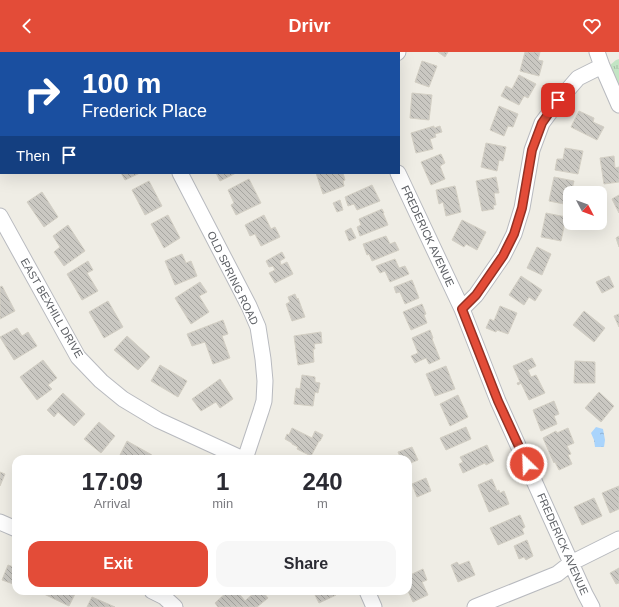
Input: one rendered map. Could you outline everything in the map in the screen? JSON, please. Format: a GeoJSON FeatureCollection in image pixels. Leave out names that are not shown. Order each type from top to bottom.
{"type":"FeatureCollection","features":[{"type":"Feature","properties":{"kind":"street"},"geometry":{"type":"LineString","coordinates":[[462,309],[476,295],[503,256],[514,234],[522,208],[532,150],[542,123],[558,100],[578,78],[600,59],[619,105]]}},
{"type":"Feature","properties":{"kind":"street","name":"OLD SPRING ROAD"},"geometry":{"type":"LineString","coordinates":[[181,174],[249,306],[258,327],[264,359],[264,401],[245,455]]}},
{"type":"Feature","properties":{"kind":"street","name":"FREDERICK AVENUE"},"geometry":{"type":"LineString","coordinates":[[398,174],[462,309],[498,401],[592,607]]}},
{"type":"Feature","properties":{"kind":"street","name":"EAST BEXHILL DRIVE"},"geometry":{"type":"LineString","coordinates":[[0,216],[78,357],[101,381],[123,399],[158,420],[235,455]]}},
{"type":"Feature","properties":{"kind":"street"},"geometry":{"type":"LineString","coordinates":[[0,522],[12,527]]}},
{"type":"Feature","properties":{"kind":"street"},"geometry":{"type":"LineString","coordinates":[[475,607],[557,574],[572,563],[619,539]]}},
{"type":"Feature","properties":{"kind":"street"},"geometry":{"type":"LineString","coordinates":[[160,595],[175,607]]}},
{"type":"Feature","properties":{"kind":"street"},"geometry":{"type":"LineString","coordinates":[[369,595],[374,607]]}},
{"type":"Feature","properties":{"kind":"green space"},"geometry":{"type":"Polygon","coordinates":[[[619,59],[619,88],[609,66],[619,59]]]}},
{"type":"Feature","properties":{"kind":"water"},"geometry":{"type":"Polygon","coordinates":[[[596,427],[603,429],[605,440],[604,447],[595,447],[591,433],[596,427]]]}},
{"type":"Feature","properties":{"kind":"building"},"geometry":{"type":"Polygon","coordinates":[[[438,52],[448,52],[445,57],[438,52]]]}},
{"type":"Feature","properties":{"kind":"building"},"geometry":{"type":"Polygon","coordinates":[[[525,52],[540,52],[538,60],[543,61],[539,76],[520,71],[525,52]]]}},
{"type":"Feature","properties":{"kind":"building"},"geometry":{"type":"Polygon","coordinates":[[[422,61],[437,66],[429,87],[415,82],[422,61]]]}},
{"type":"Feature","properties":{"kind":"building"},"geometry":{"type":"Polygon","coordinates":[[[519,75],[536,84],[528,98],[524,96],[519,105],[501,96],[506,86],[512,89],[519,75]]]}},
{"type":"Feature","properties":{"kind":"building"},"geometry":{"type":"Polygon","coordinates":[[[412,93],[432,95],[429,120],[410,118],[412,93]]]}},
{"type":"Feature","properties":{"kind":"building"},"geometry":{"type":"Polygon","coordinates":[[[499,106],[518,114],[513,127],[508,126],[504,136],[490,130],[499,106]]]}},
{"type":"Feature","properties":{"kind":"building"},"geometry":{"type":"Polygon","coordinates":[[[579,111],[594,118],[593,122],[604,127],[597,140],[571,127],[579,111]]]}},
{"type":"Feature","properties":{"kind":"building"},"geometry":{"type":"Polygon","coordinates":[[[434,126],[434,128],[440,126],[442,132],[435,134],[436,137],[430,139],[433,149],[416,153],[411,133],[434,126]]]}},
{"type":"Feature","properties":{"kind":"building"},"geometry":{"type":"Polygon","coordinates":[[[486,143],[506,147],[503,161],[499,160],[497,171],[481,167],[486,143]]]}},
{"type":"Feature","properties":{"kind":"building"},"geometry":{"type":"Polygon","coordinates":[[[565,148],[583,151],[578,174],[555,170],[557,159],[563,159],[565,148]]]}},
{"type":"Feature","properties":{"kind":"building"},"geometry":{"type":"Polygon","coordinates":[[[441,154],[445,163],[440,166],[445,179],[431,185],[421,162],[441,154]]]}},
{"type":"Feature","properties":{"kind":"building"},"geometry":{"type":"Polygon","coordinates":[[[614,156],[615,168],[619,167],[619,182],[604,184],[600,158],[614,156]]]}},
{"type":"Feature","properties":{"kind":"building"},"geometry":{"type":"Polygon","coordinates":[[[122,174],[138,174],[125,180],[122,174]]]}},
{"type":"Feature","properties":{"kind":"building"},"geometry":{"type":"Polygon","coordinates":[[[216,174],[234,174],[220,181],[216,174]]]}},
{"type":"Feature","properties":{"kind":"building"},"geometry":{"type":"Polygon","coordinates":[[[316,174],[343,174],[345,180],[343,181],[344,186],[323,194],[316,174]]]}},
{"type":"Feature","properties":{"kind":"building"},"geometry":{"type":"Polygon","coordinates":[[[496,177],[499,193],[494,193],[496,205],[493,205],[494,209],[482,211],[476,181],[496,177]]]}},
{"type":"Feature","properties":{"kind":"building"},"geometry":{"type":"Polygon","coordinates":[[[554,177],[574,181],[573,186],[563,186],[563,204],[549,201],[554,177]]]}},
{"type":"Feature","properties":{"kind":"building"},"geometry":{"type":"Polygon","coordinates":[[[249,179],[261,203],[236,215],[231,205],[234,203],[228,190],[249,179]]]}},
{"type":"Feature","properties":{"kind":"building"},"geometry":{"type":"Polygon","coordinates":[[[149,181],[162,206],[145,215],[132,190],[149,181]]]}},
{"type":"Feature","properties":{"kind":"building"},"geometry":{"type":"Polygon","coordinates":[[[372,185],[380,201],[357,210],[354,204],[348,206],[345,197],[372,185]]]}},
{"type":"Feature","properties":{"kind":"building"},"geometry":{"type":"Polygon","coordinates":[[[455,186],[461,212],[446,216],[443,202],[439,204],[436,190],[455,186]]]}},
{"type":"Feature","properties":{"kind":"building"},"geometry":{"type":"Polygon","coordinates":[[[42,192],[58,217],[44,227],[27,202],[42,192]]]}},
{"type":"Feature","properties":{"kind":"building"},"geometry":{"type":"Polygon","coordinates":[[[619,195],[619,213],[612,199],[619,195]]]}},
{"type":"Feature","properties":{"kind":"building"},"geometry":{"type":"Polygon","coordinates":[[[340,200],[343,210],[337,212],[333,203],[340,200]]]}},
{"type":"Feature","properties":{"kind":"building"},"geometry":{"type":"Polygon","coordinates":[[[382,209],[388,225],[360,236],[357,227],[361,225],[359,219],[382,209]]]}},
{"type":"Feature","properties":{"kind":"building"},"geometry":{"type":"Polygon","coordinates":[[[546,213],[563,216],[563,230],[561,241],[541,237],[546,213]]]}},
{"type":"Feature","properties":{"kind":"building"},"geometry":{"type":"Polygon","coordinates":[[[168,215],[180,238],[164,248],[151,224],[168,215]]]}},
{"type":"Feature","properties":{"kind":"building"},"geometry":{"type":"Polygon","coordinates":[[[264,215],[271,229],[275,227],[280,237],[261,246],[255,234],[250,236],[245,225],[264,215]]]}},
{"type":"Feature","properties":{"kind":"building"},"geometry":{"type":"Polygon","coordinates":[[[462,220],[486,232],[477,250],[466,244],[464,247],[452,240],[462,220]]]}},
{"type":"Feature","properties":{"kind":"building"},"geometry":{"type":"Polygon","coordinates":[[[68,225],[85,251],[64,266],[54,252],[60,247],[53,236],[68,225]]]}},
{"type":"Feature","properties":{"kind":"building"},"geometry":{"type":"Polygon","coordinates":[[[351,228],[356,238],[349,241],[345,231],[351,228]]]}},
{"type":"Feature","properties":{"kind":"building"},"geometry":{"type":"Polygon","coordinates":[[[386,236],[390,244],[395,242],[399,250],[372,261],[369,254],[367,255],[363,244],[386,236]]]}},
{"type":"Feature","properties":{"kind":"building"},"geometry":{"type":"Polygon","coordinates":[[[619,236],[619,247],[616,238],[619,236]]]}},
{"type":"Feature","properties":{"kind":"building"},"geometry":{"type":"Polygon","coordinates":[[[537,247],[551,254],[542,275],[527,268],[537,247]]]}},
{"type":"Feature","properties":{"kind":"building"},"geometry":{"type":"Polygon","coordinates":[[[282,252],[285,258],[280,261],[281,265],[287,262],[293,274],[275,283],[269,273],[275,270],[273,266],[269,267],[266,261],[282,252]]]}},
{"type":"Feature","properties":{"kind":"building"},"geometry":{"type":"Polygon","coordinates":[[[182,254],[186,263],[191,261],[197,276],[175,285],[165,261],[182,254]]]}},
{"type":"Feature","properties":{"kind":"building"},"geometry":{"type":"Polygon","coordinates":[[[395,259],[399,268],[405,266],[409,274],[390,282],[385,271],[380,273],[376,266],[395,259]]]}},
{"type":"Feature","properties":{"kind":"building"},"geometry":{"type":"Polygon","coordinates":[[[88,261],[93,270],[87,273],[98,291],[82,300],[67,274],[88,261]]]}},
{"type":"Feature","properties":{"kind":"building"},"geometry":{"type":"Polygon","coordinates":[[[521,276],[542,290],[535,301],[529,297],[524,305],[509,295],[521,276]]]}},
{"type":"Feature","properties":{"kind":"building"},"geometry":{"type":"Polygon","coordinates":[[[609,276],[614,287],[602,293],[596,282],[609,276]]]}},
{"type":"Feature","properties":{"kind":"building"},"geometry":{"type":"Polygon","coordinates":[[[412,280],[419,298],[405,304],[400,292],[396,293],[394,287],[412,280]]]}},
{"type":"Feature","properties":{"kind":"building"},"geometry":{"type":"Polygon","coordinates":[[[200,282],[207,292],[199,296],[209,312],[191,324],[175,298],[200,282]]]}},
{"type":"Feature","properties":{"kind":"building"},"geometry":{"type":"Polygon","coordinates":[[[2,286],[15,311],[0,319],[0,287],[2,286]]]}},
{"type":"Feature","properties":{"kind":"building"},"geometry":{"type":"Polygon","coordinates":[[[295,294],[305,317],[292,321],[286,304],[290,302],[288,297],[295,294]]]}},
{"type":"Feature","properties":{"kind":"building"},"geometry":{"type":"Polygon","coordinates":[[[108,301],[123,327],[104,338],[89,312],[108,301]]]}},
{"type":"Feature","properties":{"kind":"building"},"geometry":{"type":"Polygon","coordinates":[[[422,304],[426,314],[424,315],[427,323],[411,330],[403,312],[422,304]]]}},
{"type":"Feature","properties":{"kind":"building"},"geometry":{"type":"Polygon","coordinates":[[[500,306],[517,313],[508,334],[497,330],[496,332],[486,328],[490,319],[494,321],[500,306]]]}},
{"type":"Feature","properties":{"kind":"building"},"geometry":{"type":"Polygon","coordinates":[[[584,311],[605,328],[594,342],[573,325],[584,311]]]}},
{"type":"Feature","properties":{"kind":"building"},"geometry":{"type":"Polygon","coordinates":[[[619,314],[619,327],[614,316],[619,314]]]}},
{"type":"Feature","properties":{"kind":"building"},"geometry":{"type":"Polygon","coordinates":[[[223,320],[228,334],[222,336],[230,358],[213,364],[205,342],[192,346],[187,334],[223,320]]]}},
{"type":"Feature","properties":{"kind":"building"},"geometry":{"type":"Polygon","coordinates":[[[17,328],[22,336],[28,332],[37,346],[14,360],[0,337],[17,328]]]}},
{"type":"Feature","properties":{"kind":"building"},"geometry":{"type":"Polygon","coordinates":[[[430,330],[440,359],[429,364],[426,358],[415,363],[411,356],[418,353],[412,338],[430,330]]]}},
{"type":"Feature","properties":{"kind":"building"},"geometry":{"type":"Polygon","coordinates":[[[321,332],[322,343],[314,344],[314,362],[298,365],[294,336],[321,332]]]}},
{"type":"Feature","properties":{"kind":"building"},"geometry":{"type":"Polygon","coordinates":[[[127,336],[150,357],[138,370],[114,350],[127,336]]]}},
{"type":"Feature","properties":{"kind":"building"},"geometry":{"type":"Polygon","coordinates":[[[532,358],[536,366],[528,370],[531,377],[536,375],[545,393],[529,400],[521,383],[518,385],[517,383],[520,382],[513,366],[532,358]]]}},
{"type":"Feature","properties":{"kind":"building"},"geometry":{"type":"Polygon","coordinates":[[[43,360],[57,378],[48,385],[52,389],[37,400],[20,377],[43,360]]]}},
{"type":"Feature","properties":{"kind":"building"},"geometry":{"type":"Polygon","coordinates":[[[575,361],[595,362],[595,383],[574,383],[575,361]]]}},
{"type":"Feature","properties":{"kind":"building"},"geometry":{"type":"Polygon","coordinates":[[[160,365],[187,381],[178,397],[151,381],[160,365]]]}},
{"type":"Feature","properties":{"kind":"building"},"geometry":{"type":"Polygon","coordinates":[[[446,366],[455,389],[435,396],[426,374],[446,366]]]}},
{"type":"Feature","properties":{"kind":"building"},"geometry":{"type":"Polygon","coordinates":[[[302,375],[315,377],[315,382],[320,383],[318,393],[315,392],[313,406],[294,404],[296,388],[300,389],[302,375]]]}},
{"type":"Feature","properties":{"kind":"building"},"geometry":{"type":"Polygon","coordinates":[[[220,379],[233,399],[220,408],[216,402],[201,411],[192,399],[220,379]]]}},
{"type":"Feature","properties":{"kind":"building"},"geometry":{"type":"Polygon","coordinates":[[[599,392],[614,406],[601,422],[585,408],[599,392]]]}},
{"type":"Feature","properties":{"kind":"building"},"geometry":{"type":"Polygon","coordinates":[[[63,393],[85,414],[74,426],[58,412],[54,417],[47,410],[63,393]]]}},
{"type":"Feature","properties":{"kind":"building"},"geometry":{"type":"Polygon","coordinates":[[[458,395],[468,417],[450,426],[440,404],[458,395]]]}},
{"type":"Feature","properties":{"kind":"building"},"geometry":{"type":"Polygon","coordinates":[[[554,401],[559,414],[554,416],[557,424],[541,431],[533,410],[554,401]]]}},
{"type":"Feature","properties":{"kind":"building"},"geometry":{"type":"Polygon","coordinates":[[[99,422],[115,436],[101,453],[84,439],[99,422]]]}},
{"type":"Feature","properties":{"kind":"building"},"geometry":{"type":"Polygon","coordinates":[[[466,427],[471,439],[446,450],[440,438],[466,427]]]}},
{"type":"Feature","properties":{"kind":"building"},"geometry":{"type":"Polygon","coordinates":[[[292,428],[312,438],[315,431],[323,435],[312,455],[309,455],[297,449],[298,447],[285,439],[287,434],[289,435],[292,428]]]}},
{"type":"Feature","properties":{"kind":"building"},"geometry":{"type":"Polygon","coordinates":[[[568,428],[574,443],[567,446],[571,454],[568,455],[572,464],[559,470],[555,462],[554,463],[543,438],[556,431],[557,433],[568,428]]]}},
{"type":"Feature","properties":{"kind":"building"},"geometry":{"type":"Polygon","coordinates":[[[127,441],[152,455],[120,455],[127,441]]]}},
{"type":"Feature","properties":{"kind":"building"},"geometry":{"type":"Polygon","coordinates":[[[487,445],[494,461],[486,465],[485,463],[463,473],[459,464],[463,462],[460,457],[487,445]]]}},
{"type":"Feature","properties":{"kind":"building"},"geometry":{"type":"Polygon","coordinates":[[[412,447],[418,460],[412,462],[412,455],[399,455],[398,452],[412,447]]]}},
{"type":"Feature","properties":{"kind":"building"},"geometry":{"type":"Polygon","coordinates":[[[0,472],[5,474],[0,486],[0,472]]]}},
{"type":"Feature","properties":{"kind":"building"},"geometry":{"type":"Polygon","coordinates":[[[426,478],[431,491],[417,497],[412,484],[426,478]]]}},
{"type":"Feature","properties":{"kind":"building"},"geometry":{"type":"Polygon","coordinates":[[[492,479],[497,491],[499,490],[500,493],[504,491],[509,504],[489,512],[478,485],[492,479]]]}},
{"type":"Feature","properties":{"kind":"building"},"geometry":{"type":"Polygon","coordinates":[[[619,486],[619,509],[610,513],[602,493],[619,486]]]}},
{"type":"Feature","properties":{"kind":"building"},"geometry":{"type":"Polygon","coordinates":[[[594,498],[602,516],[582,525],[574,507],[594,498]]]}},
{"type":"Feature","properties":{"kind":"building"},"geometry":{"type":"Polygon","coordinates":[[[520,515],[525,527],[522,529],[524,534],[498,545],[490,528],[520,515]]]}},
{"type":"Feature","properties":{"kind":"building"},"geometry":{"type":"Polygon","coordinates":[[[527,540],[533,556],[526,560],[524,557],[519,559],[514,546],[527,540]]]}},
{"type":"Feature","properties":{"kind":"building"},"geometry":{"type":"Polygon","coordinates":[[[469,561],[475,575],[458,582],[451,565],[457,562],[459,565],[469,561]]]}},
{"type":"Feature","properties":{"kind":"building"},"geometry":{"type":"Polygon","coordinates":[[[8,565],[12,566],[12,584],[2,580],[8,565]]]}},
{"type":"Feature","properties":{"kind":"building"},"geometry":{"type":"Polygon","coordinates":[[[619,568],[619,583],[616,584],[610,573],[619,568]]]}},
{"type":"Feature","properties":{"kind":"building"},"geometry":{"type":"Polygon","coordinates":[[[423,569],[427,580],[422,582],[428,595],[413,602],[410,595],[412,595],[412,574],[423,569]]]}},
{"type":"Feature","properties":{"kind":"building"},"geometry":{"type":"Polygon","coordinates":[[[46,595],[74,595],[69,606],[46,595]]]}},
{"type":"Feature","properties":{"kind":"building"},"geometry":{"type":"Polygon","coordinates":[[[224,595],[240,595],[245,601],[252,595],[265,595],[268,598],[257,607],[218,607],[215,603],[224,595]]]}},
{"type":"Feature","properties":{"kind":"building"},"geometry":{"type":"Polygon","coordinates":[[[315,595],[336,595],[319,603],[315,595]]]}},
{"type":"Feature","properties":{"kind":"building"},"geometry":{"type":"Polygon","coordinates":[[[92,597],[115,607],[87,607],[92,597]]]}},
{"type":"Feature","properties":{"kind":"route"},"geometry":{"type":"LineString","coordinates":[[527,464],[498,401],[462,309],[476,295],[503,256],[514,234],[522,208],[532,150],[542,123],[558,100]]}}]}
